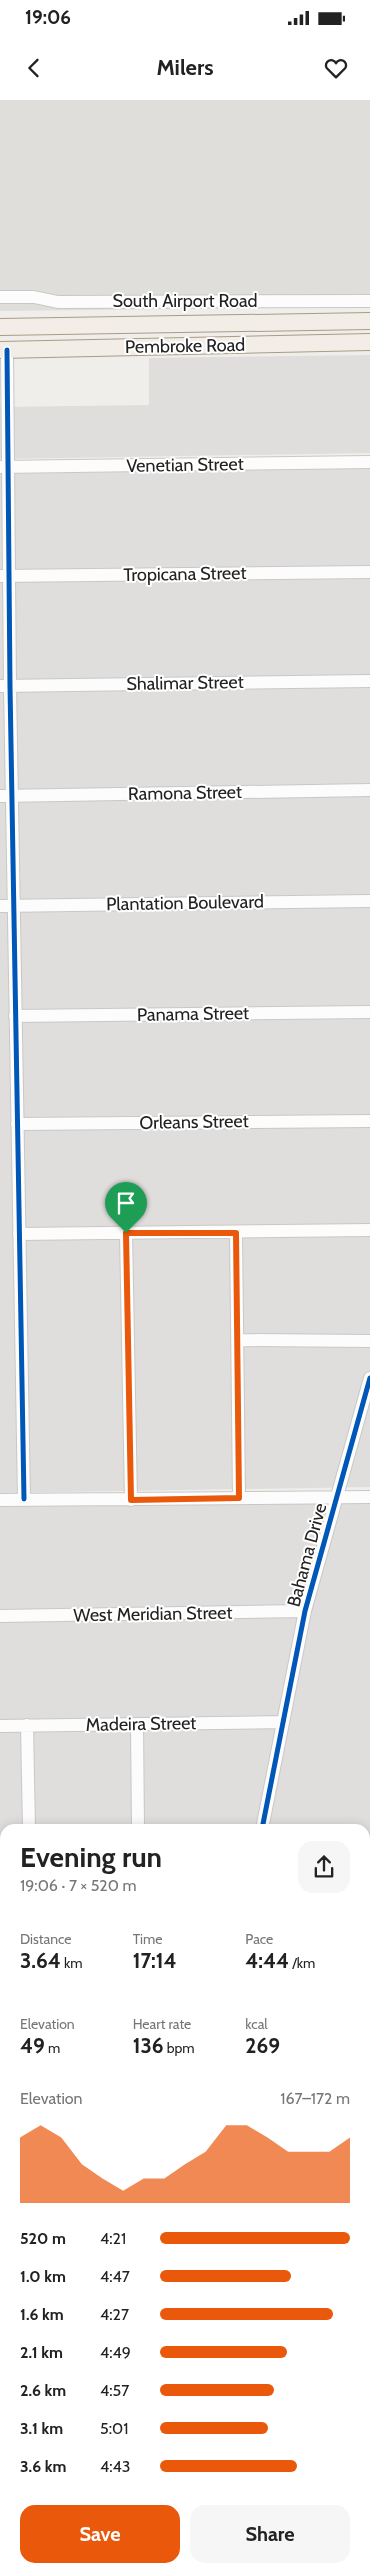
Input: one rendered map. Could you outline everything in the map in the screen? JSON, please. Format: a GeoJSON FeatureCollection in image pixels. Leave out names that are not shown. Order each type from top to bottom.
{"type":"FeatureCollection","features":[{"type":"Feature","properties":{"kind":"main road","name":"Pembroke Road"},"geometry":{"type":"LineString","coordinates":[[0,326],[370,321]]}},
{"type":"Feature","properties":{"kind":"main road"},"geometry":{"type":"LineString","coordinates":[[139,347],[153,337],[237,335],[250,323]]}},
{"type":"Feature","properties":{"kind":"main road"},"geometry":{"type":"LineString","coordinates":[[4,350],[13,342],[25,336],[117,334],[145,324]]}},
{"type":"Feature","properties":{"kind":"main road","name":"Pembroke Road"},"geometry":{"type":"LineString","coordinates":[[4,350],[370,342]]}},
{"type":"Feature","properties":{"kind":"street","name":"South Airport Road"},"geometry":{"type":"LineString","coordinates":[[0,298],[34,297],[58,302],[370,301]]}},
{"type":"Feature","properties":{"kind":"street"},"geometry":{"type":"LineString","coordinates":[[4,350],[5,686],[14,796],[15,1016],[24,1499]]}},
{"type":"Feature","properties":{"kind":"street","name":"Venetian Street"},"geometry":{"type":"LineString","coordinates":[[4,467],[370,462]]}},
{"type":"Feature","properties":{"kind":"street","name":"Tropicana Street"},"geometry":{"type":"LineString","coordinates":[[5,576],[370,572]]}},
{"type":"Feature","properties":{"kind":"street","name":"Shalimar Street"},"geometry":{"type":"LineString","coordinates":[[5,686],[370,681]]}},
{"type":"Feature","properties":{"kind":"street","name":"Ramona Street"},"geometry":{"type":"LineString","coordinates":[[0,796],[370,790]]}},
{"type":"Feature","properties":{"kind":"street","name":"Plantation Boulevard"},"geometry":{"type":"LineString","coordinates":[[0,906],[370,901]]}},
{"type":"Feature","properties":{"kind":"street","name":"Panama Street"},"geometry":{"type":"LineString","coordinates":[[15,1016],[370,1012]]}},
{"type":"Feature","properties":{"kind":"street","name":"Orleans Street"},"geometry":{"type":"LineString","coordinates":[[18,1124],[370,1121]]}},
{"type":"Feature","properties":{"kind":"street"},"geometry":{"type":"LineString","coordinates":[[19,1234],[370,1230]]}},
{"type":"Feature","properties":{"kind":"street"},"geometry":{"type":"LineString","coordinates":[[126,1233],[131,1500]]}},
{"type":"Feature","properties":{"kind":"street"},"geometry":{"type":"LineString","coordinates":[[236,1233],[239,1498]]}},
{"type":"Feature","properties":{"kind":"street"},"geometry":{"type":"LineString","coordinates":[[238,1340],[370,1341]]}},
{"type":"Feature","properties":{"kind":"street","name":"Bahama Drive"},"geometry":{"type":"LineString","coordinates":[[263,1824],[305,1611],[370,1378]]}},
{"type":"Feature","properties":{"kind":"street"},"geometry":{"type":"LineString","coordinates":[[0,1500],[370,1497]]}},
{"type":"Feature","properties":{"kind":"street","name":"West Meridian Street"},"geometry":{"type":"LineString","coordinates":[[0,1616],[305,1611]]}},
{"type":"Feature","properties":{"kind":"street","name":"Madeira Street"},"geometry":{"type":"LineString","coordinates":[[0,1726],[283,1722]]}},
{"type":"Feature","properties":{"kind":"street"},"geometry":{"type":"LineString","coordinates":[[137,1724],[138,1824]]}},
{"type":"Feature","properties":{"kind":"street"},"geometry":{"type":"LineString","coordinates":[[27,1725],[29,1824]]}},
{"type":"Feature","properties":{"kind":"shaded area"},"geometry":{"type":"Polygon","coordinates":[[[0,100],[370,100],[370,307],[0,311],[0,100]]]}},
{"type":"Feature","properties":{"kind":"shaded area"},"geometry":{"type":"Polygon","coordinates":[[[370,355],[370,453],[0,459],[0,407],[149,405],[149,358],[370,355]]]}},
{"type":"Feature","properties":{"kind":"shaded area"},"geometry":{"type":"Polygon","coordinates":[[[370,468],[370,1487],[0,1493],[0,474],[370,468]]]}},
{"type":"Feature","properties":{"kind":"shaded area"},"geometry":{"type":"Polygon","coordinates":[[[370,1500],[370,1824],[0,1824],[0,1507],[370,1500]]]}},
{"type":"Feature","properties":{"kind":"cycle path"},"geometry":{"type":"LineString","coordinates":[[7,350],[10,686],[24,1499]]}},
{"type":"Feature","properties":{"kind":"cycle path"},"geometry":{"type":"LineString","coordinates":[[263,1824],[305,1611],[370,1378]]}},
{"type":"Feature","properties":{"kind":"route"},"geometry":{"type":"LineString","coordinates":[[126,1233],[236,1233],[239,1498],[131,1500],[126,1233]]}}]}
